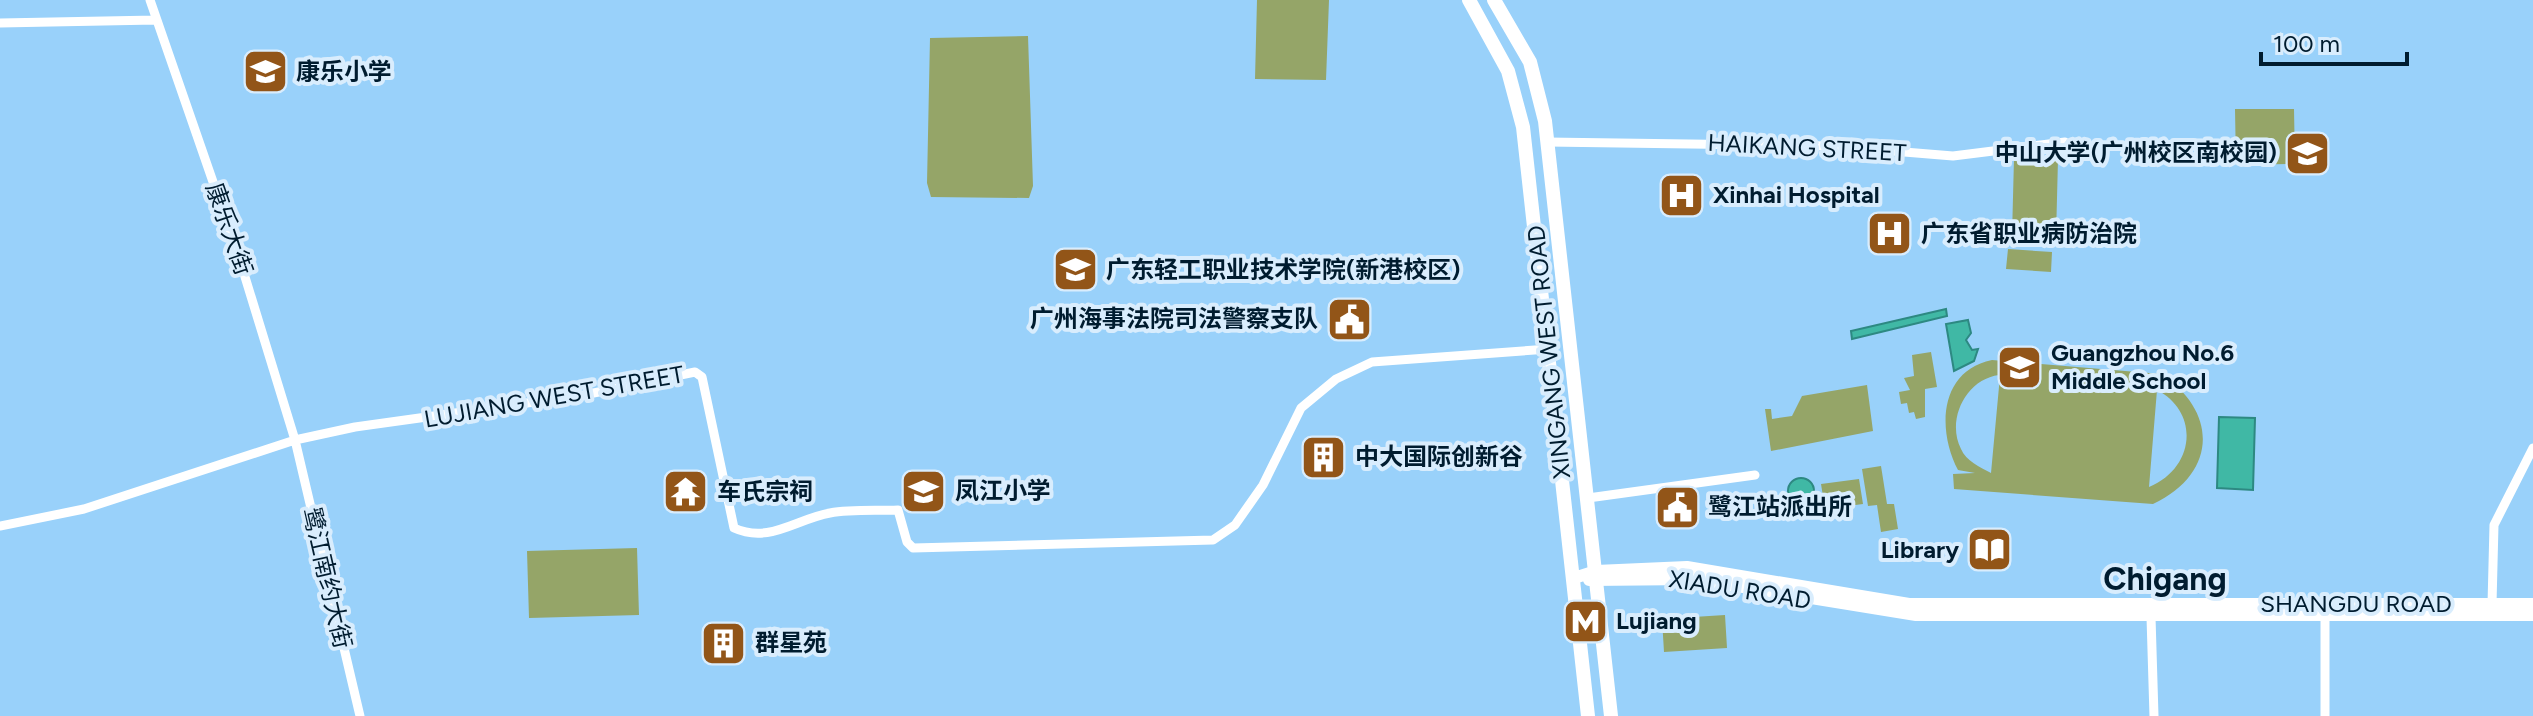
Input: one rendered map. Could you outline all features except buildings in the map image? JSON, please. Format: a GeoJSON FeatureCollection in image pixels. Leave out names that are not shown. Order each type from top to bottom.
{"type":"FeatureCollection","features":[{"type":"Feature","properties":{"kind":"main road","name":"XINGANG WEST ROAD"},"geometry":{"type":"LineString","coordinates":[[1469,0],[1493,39],[1514,86],[1526,148],[1588,716]]}},
{"type":"Feature","properties":{"kind":"main road","name":"XINGANG WEST ROAD"},"geometry":{"type":"LineString","coordinates":[[1494,0],[1520,42],[1536,79],[1547,142],[1611,716]]}},
{"type":"Feature","properties":{"kind":"main road"},"geometry":{"type":"LineString","coordinates":[[1514,86],[1536,79]]}},
{"type":"Feature","properties":{"kind":"main road"},"geometry":{"type":"LineString","coordinates":[[1571,552],[1594,549]]}},
{"type":"Feature","properties":{"kind":"main road","name":"XIADU ROAD"},"geometry":{"type":"LineString","coordinates":[[1574,578],[1693,579],[1883,613],[1939,610]]}},
{"type":"Feature","properties":{"kind":"main road","name":"SHANGDU ROAD"},"geometry":{"type":"LineString","coordinates":[[1939,610],[2533,604]]}},
{"type":"Feature","properties":{"kind":"main road","name":"SHANGDU ROAD"},"geometry":{"type":"LineString","coordinates":[[1939,610],[2151,617],[2533,615]]}},
{"type":"Feature","properties":{"kind":"main road"},"geometry":{"type":"LineString","coordinates":[[1579,635],[1602,632]]}},
{"type":"Feature","properties":{"kind":"street","name":"康乐大街"},"geometry":{"type":"LineString","coordinates":[[150,0],[238,254],[295,440]]}},
{"type":"Feature","properties":{"kind":"street"},"geometry":{"type":"LineString","coordinates":[[0,23],[156,20]]}},
{"type":"Feature","properties":{"kind":"street","name":"HAIKANG STREET"},"geometry":{"type":"LineString","coordinates":[[1547,142],[1787,144],[1953,156],[2065,142]]}},
{"type":"Feature","properties":{"kind":"street","name":"LUJIANG WEST STREET"},"geometry":{"type":"LineString","coordinates":[[0,526],[84,509],[295,440],[355,427],[584,395],[695,372],[702,377],[734,528],[750,535],[772,533],[829,513],[898,510],[907,542],[913,548],[1213,540],[1235,525],[1263,485],[1301,408],[1336,379],[1372,362],[1549,349]]}},
{"type":"Feature","properties":{"kind":"street","name":"鹭江南约大街"},"geometry":{"type":"LineString","coordinates":[[295,440],[360,716]]}},
{"type":"Feature","properties":{"kind":"street"},"geometry":{"type":"LineString","coordinates":[[2492,604],[2494,525],[2533,448]]}},
{"type":"Feature","properties":{"kind":"street"},"geometry":{"type":"LineString","coordinates":[[1588,498],[1755,475]]}},
{"type":"Feature","properties":{"kind":"street"},"geometry":{"type":"LineString","coordinates":[[2325,616],[2325,716]]}},
{"type":"Feature","properties":{"kind":"street"},"geometry":{"type":"LineString","coordinates":[[2151,617],[2154,716]]}},
{"type":"Feature","properties":{"kind":"shaded area"},"geometry":{"type":"Polygon","coordinates":[[[1257,0],[1329,0],[1326,80],[1255,79],[1257,0]]]}},
{"type":"Feature","properties":{"kind":"shaded area"},"geometry":{"type":"Polygon","coordinates":[[[1028,36],[1033,186],[1029,198],[931,197],[927,183],[930,38],[1028,36]]]}},
{"type":"Feature","properties":{"kind":"shaded area"},"geometry":{"type":"Polygon","coordinates":[[[2235,109],[2294,109],[2295,164],[2236,165],[2235,109]]]}},
{"type":"Feature","properties":{"kind":"shaded area"},"geometry":{"type":"Polygon","coordinates":[[[2014,158],[2058,159],[2056,237],[2012,236],[2014,158]]]}},
{"type":"Feature","properties":{"kind":"shaded area"},"geometry":{"type":"Polygon","coordinates":[[[2008,249],[2052,252],[2051,272],[2006,269],[2008,249]]]}},
{"type":"Feature","properties":{"kind":"shaded area"},"geometry":{"type":"Polygon","coordinates":[[[1946,309],[1947,316],[1852,339],[1851,331],[1946,309]]]}},
{"type":"Feature","properties":{"kind":"shaded area"},"geometry":{"type":"Polygon","coordinates":[[[1968,320],[1971,333],[1966,340],[1972,350],[1978,349],[1974,361],[1954,371],[1946,324],[1968,320]]]}},
{"type":"Feature","properties":{"kind":"shaded area"},"geometry":{"type":"Polygon","coordinates":[[[1931,352],[1937,387],[1925,389],[1925,417],[1916,419],[1914,412],[1909,413],[1907,403],[1901,404],[1899,392],[1910,390],[1904,378],[1914,376],[1912,355],[1931,352]]]}},
{"type":"Feature","properties":{"kind":"shaded area"},"geometry":{"type":"Polygon","coordinates":[[[1992,360],[2161,374],[2180,389],[2193,406],[2201,424],[2203,442],[2199,460],[2174,491],[2153,504],[1954,489],[1953,474],[1975,473],[1958,470],[1951,454],[1947,437],[1947,404],[1961,376],[1974,366],[1992,360]],[[2000,376],[1977,384],[1969,393],[1962,403],[1956,426],[1963,453],[1991,473],[2000,376]],[[2157,390],[2149,487],[2164,479],[2175,467],[2183,454],[2186,440],[2186,426],[2181,412],[2157,390]]]}},
{"type":"Feature","properties":{"kind":"shaded area"},"geometry":{"type":"Polygon","coordinates":[[[1867,385],[1873,431],[1771,451],[1765,409],[1771,409],[1772,419],[1792,416],[1802,396],[1867,385]]]}},
{"type":"Feature","properties":{"kind":"shaded area"},"geometry":{"type":"Polygon","coordinates":[[[2219,417],[2255,418],[2253,490],[2217,488],[2219,417]]]}},
{"type":"Feature","properties":{"kind":"shaded area"},"geometry":{"type":"Polygon","coordinates":[[[1881,466],[1887,504],[1894,504],[1898,529],[1881,532],[1877,505],[1868,506],[1862,469],[1881,466]]]}},
{"type":"Feature","properties":{"kind":"shaded area"},"geometry":{"type":"Polygon","coordinates":[[[1801,478],[1811,481],[1814,491],[1811,501],[1801,504],[1791,501],[1788,491],[1791,481],[1801,478]]]}},
{"type":"Feature","properties":{"kind":"shaded area"},"geometry":{"type":"Polygon","coordinates":[[[1859,479],[1863,504],[1825,509],[1821,484],[1859,479]]]}},
{"type":"Feature","properties":{"kind":"shaded area"},"geometry":{"type":"Polygon","coordinates":[[[637,548],[639,615],[529,618],[527,551],[637,548]]]}},
{"type":"Feature","properties":{"kind":"shaded area"},"geometry":{"type":"Polygon","coordinates":[[[1725,615],[1727,648],[1664,652],[1662,619],[1725,615]]]}},
{"type":"Feature","properties":{"kind":"place","name":"康乐小学"},"geometry":{"type":"Point","coordinates":[265,72]}},
{"type":"Feature","properties":{"kind":"place","name":"中山大学(广州校区南校园)"},"geometry":{"type":"Point","coordinates":[2308,153]}},
{"type":"Feature","properties":{"kind":"place","name":"Xinhai Hospital"},"geometry":{"type":"Point","coordinates":[1682,195]}},
{"type":"Feature","properties":{"kind":"place","name":"广东省职业病防治院"},"geometry":{"type":"Point","coordinates":[1890,234]}},
{"type":"Feature","properties":{"kind":"place","name":"广东轻工职业技术学院(新港校区)"},"geometry":{"type":"Point","coordinates":[1075,270]}},
{"type":"Feature","properties":{"kind":"place","name":"广州海事法院司法警察支队"},"geometry":{"type":"Point","coordinates":[1349,319]}},
{"type":"Feature","properties":{"kind":"place","name":"Guangzhou No.6 Middle School"},"geometry":{"type":"Point","coordinates":[2020,367]}},
{"type":"Feature","properties":{"kind":"place","name":"中大国际创新谷"},"geometry":{"type":"Point","coordinates":[1324,457]}},
{"type":"Feature","properties":{"kind":"place","name":"凤江小学"},"geometry":{"type":"Point","coordinates":[924,491]}},
{"type":"Feature","properties":{"kind":"place","name":"车氏宗祠"},"geometry":{"type":"Point","coordinates":[686,492]}},
{"type":"Feature","properties":{"kind":"place","name":"鹭江站派出所"},"geometry":{"type":"Point","coordinates":[1677,507]}},
{"type":"Feature","properties":{"kind":"place","name":"Library"},"geometry":{"type":"Point","coordinates":[1990,550]}},
{"type":"Feature","properties":{"kind":"place","name":"Lujiang"},"geometry":{"type":"Point","coordinates":[1585,621]}},
{"type":"Feature","properties":{"kind":"place","name":"群星苑"},"geometry":{"type":"Point","coordinates":[724,643]}},
{"type":"Feature","properties":{"kind":"district","name":"Chigang"},"geometry":{"type":"Point","coordinates":[2165,579]}}]}
